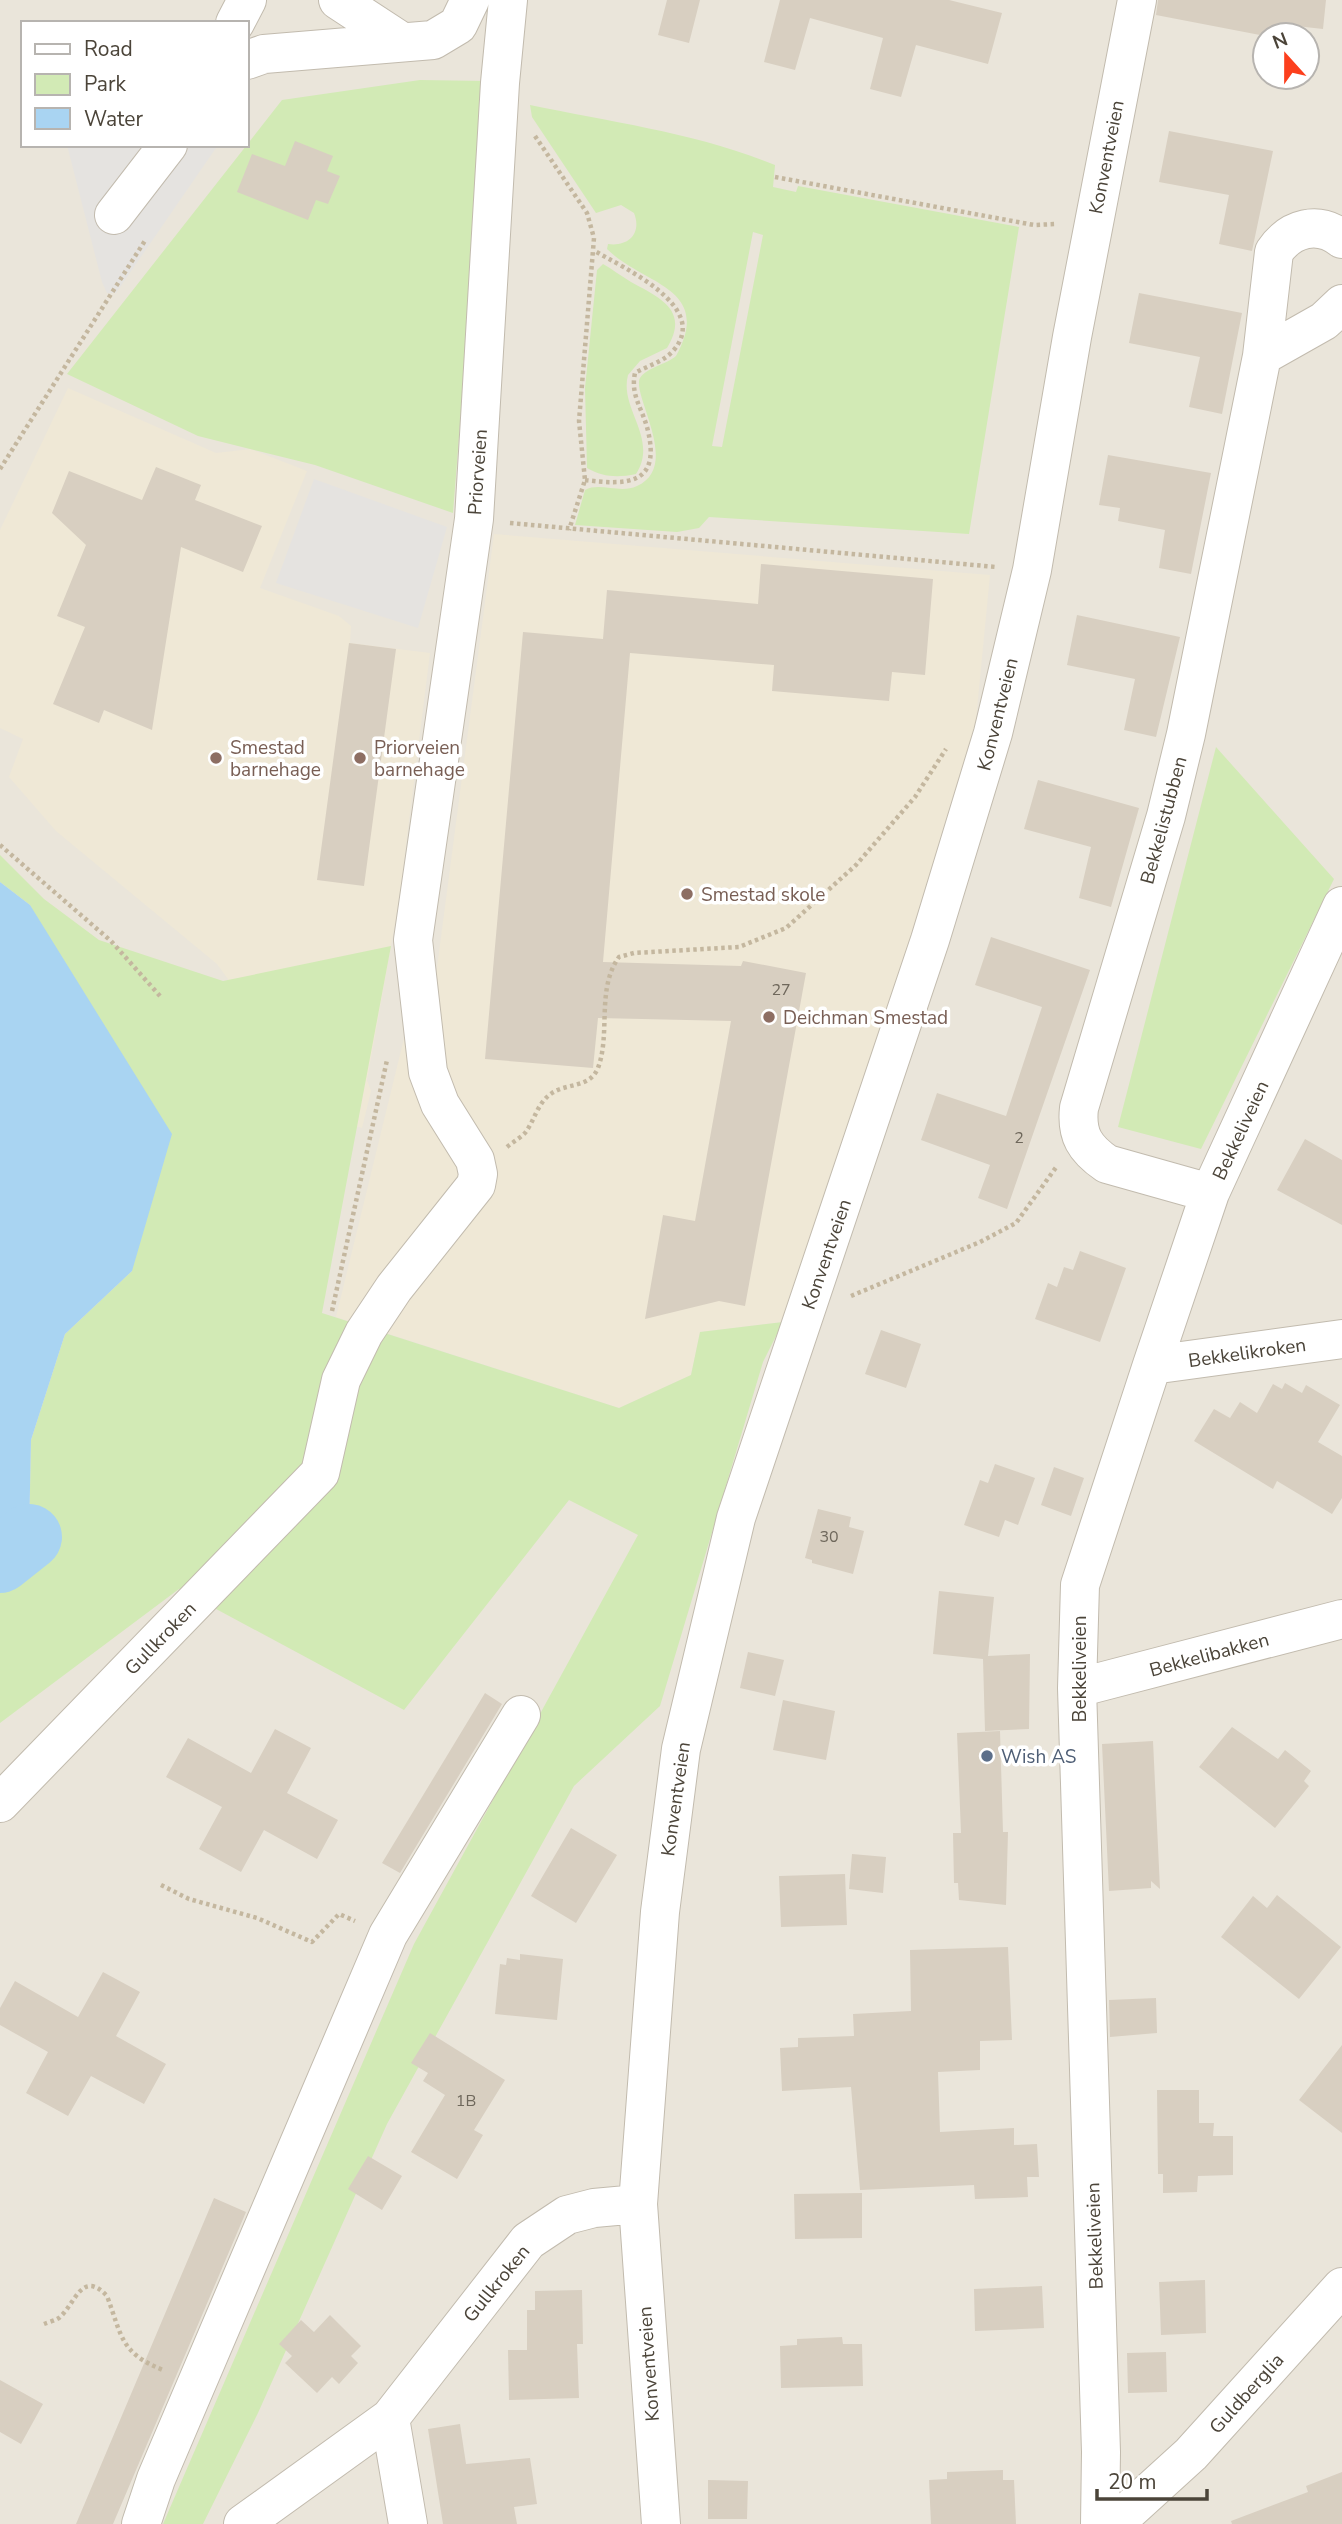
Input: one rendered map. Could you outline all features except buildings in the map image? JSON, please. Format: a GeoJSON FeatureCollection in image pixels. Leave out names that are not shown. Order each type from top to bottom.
{"type":"FeatureCollection","features":[{"type":"Feature","properties":{"kind":"street"},"geometry":{"type":"LineString","coordinates":[[338,0],[402,42]]}},
{"type":"Feature","properties":{"kind":"street"},"geometry":{"type":"LineString","coordinates":[[248,60],[264,54],[433,40],[458,25],[470,0]]}},
{"type":"Feature","properties":{"kind":"street","name":"Priorveien"},"geometry":{"type":"LineString","coordinates":[[475,1160],[440,1104],[428,1072],[413,940],[474,519],[500,83],[508,0]]}},
{"type":"Feature","properties":{"kind":"street","name":"Konventveien"},"geometry":{"type":"LineString","coordinates":[[661,2524],[638,2204],[660,1912],[681,1749],[736,1518],[930,940],[993,733],[1032,570],[1137,0]]}},
{"type":"Feature","properties":{"kind":"street"},"geometry":{"type":"LineString","coordinates":[[114,215],[166,147]]}},
{"type":"Feature","properties":{"kind":"street","name":"Bekkelistubben"},"geometry":{"type":"LineString","coordinates":[[1083,1142],[1077,1126],[1079,1108],[1166,816],[1186,734],[1262,356],[1274,253],[1283,239],[1310,228],[1324,229],[1342,239]]}},
{"type":"Feature","properties":{"kind":"street"},"geometry":{"type":"LineString","coordinates":[[1262,356],[1324,321],[1342,304]]}},
{"type":"Feature","properties":{"kind":"street","name":"Bekkeliveien"},"geometry":{"type":"LineString","coordinates":[[1100,2524],[1101,2452],[1077,1688],[1080,1585],[1210,1193],[1342,906]]}},
{"type":"Feature","properties":{"kind":"street"},"geometry":{"type":"LineString","coordinates":[[1083,1142],[1107,1164],[1210,1193]]}},
{"type":"Feature","properties":{"kind":"street","name":"Gullkroken"},"geometry":{"type":"LineString","coordinates":[[0,1802],[320,1473],[341,1380],[364,1333],[394,1288],[475,1185],[478,1174],[475,1160]]}},
{"type":"Feature","properties":{"kind":"street","name":"Bekkelikroken"},"geometry":{"type":"LineString","coordinates":[[1152,1365],[1342,1339]]}},
{"type":"Feature","properties":{"kind":"street","name":"Bekkelibakken"},"geometry":{"type":"LineString","coordinates":[[1077,1688],[1342,1619]]}},
{"type":"Feature","properties":{"kind":"street"},"geometry":{"type":"LineString","coordinates":[[141,2524],[156,2479],[388,1935],[522,1715]]}},
{"type":"Feature","properties":{"kind":"street","name":"Gullkroken"},"geometry":{"type":"LineString","coordinates":[[243,2524],[390,2417],[528,2241],[567,2215],[594,2208],[638,2204]]}},
{"type":"Feature","properties":{"kind":"street","name":"Guldberglia"},"geometry":{"type":"LineString","coordinates":[[1114,2524],[1191,2454],[1342,2287]]}},
{"type":"Feature","properties":{"kind":"street"},"geometry":{"type":"LineString","coordinates":[[390,2417],[408,2524]]}},
{"type":"Feature","properties":{"kind":"path"},"geometry":{"type":"LineString","coordinates":[[500,83],[587,213],[592,225],[595,251],[584,338],[579,421],[585,480],[569,530]]}},
{"type":"Feature","properties":{"kind":"path"},"geometry":{"type":"LineString","coordinates":[[775,177],[1034,225],[1094,223]]}},
{"type":"Feature","properties":{"kind":"path"},"geometry":{"type":"LineString","coordinates":[[0,469],[151,231]]}},
{"type":"Feature","properties":{"kind":"path"},"geometry":{"type":"LineString","coordinates":[[585,480],[625,483],[637,480],[647,468],[648,433],[632,387],[635,373],[672,352],[679,341],[681,325],[679,313],[667,296],[595,251]]}},
{"type":"Feature","properties":{"kind":"path"},"geometry":{"type":"LineString","coordinates":[[474,519],[569,530],[1001,568]]}},
{"type":"Feature","properties":{"kind":"path"},"geometry":{"type":"LineString","coordinates":[[475,1160],[504,1149],[524,1133],[543,1100],[554,1091],[589,1081],[594,1075],[601,1054],[609,973],[619,957],[634,953],[739,947],[768,938],[786,928],[856,865],[915,797],[951,741]]}},
{"type":"Feature","properties":{"kind":"path"},"geometry":{"type":"LineString","coordinates":[[0,845],[111,941],[160,996]]}},
{"type":"Feature","properties":{"kind":"path"},"geometry":{"type":"LineString","coordinates":[[331,1317],[390,1048]]}},
{"type":"Feature","properties":{"kind":"path"},"geometry":{"type":"LineString","coordinates":[[812,1296],[840,1300],[857,1294],[980,1242],[1016,1223],[1063,1158],[1083,1142]]}},
{"type":"Feature","properties":{"kind":"path"},"geometry":{"type":"LineString","coordinates":[[161,1885],[189,1899],[257,1918],[312,1942],[339,1914],[388,1935]]}},
{"type":"Feature","properties":{"kind":"path"},"geometry":{"type":"LineString","coordinates":[[44,2324],[60,2318],[73,2297],[84,2289],[93,2286],[101,2289],[107,2296],[130,2352],[138,2360],[196,2384]]}},
{"type":"Feature","properties":{"kind":"shaded area"},"geometry":{"type":"Polygon","coordinates":[[[0,0],[1342,0],[1342,2524],[0,2524],[0,0]]]}},
{"type":"Feature","properties":{"kind":"shaded area"},"geometry":{"type":"Polygon","coordinates":[[[68,147],[217,147],[116,293],[107,293],[68,147]]]}},
{"type":"Feature","properties":{"kind":"shaded area","name":"Smestad barnehage"},"geometry":{"type":"Polygon","coordinates":[[[68,388],[216,453],[251,449],[307,471],[260,588],[339,616],[351,626],[350,643],[430,653],[399,901],[367,1080],[371,1091],[362,1128],[330,1118],[217,964],[56,831],[9,777],[23,739],[0,728],[0,530],[68,388]]]}},
{"type":"Feature","properties":{"kind":"shaded area"},"geometry":{"type":"Polygon","coordinates":[[[314,479],[447,527],[418,628],[276,583],[314,479]]]}},
{"type":"Feature","properties":{"kind":"shaded area","name":"Smestad skole"},"geometry":{"type":"Polygon","coordinates":[[[494,534],[990,575],[975,730],[953,813],[783,1322],[700,1332],[691,1375],[619,1408],[336,1317],[407,1026],[436,975],[494,534]]]}},
{"type":"Feature","properties":{"kind":"green space"},"geometry":{"type":"Polygon","coordinates":[[[420,80],[487,81],[453,513],[315,465],[198,436],[67,374],[245,147],[248,147],[248,143],[282,100],[420,80]]]}},
{"type":"Feature","properties":{"kind":"green space"},"geometry":{"type":"Polygon","coordinates":[[[530,105],[685,136],[775,165],[773,187],[796,192],[798,186],[1019,227],[969,534],[709,517],[699,528],[677,532],[575,525],[585,490],[597,487],[630,488],[650,476],[655,463],[655,447],[639,386],[640,378],[647,371],[676,356],[685,333],[686,315],[680,301],[669,290],[607,249],[608,244],[622,243],[632,237],[636,227],[634,213],[621,205],[596,213],[532,117],[530,105]],[[753,232],[712,446],[722,447],[763,235],[753,232]]]}},
{"type":"Feature","properties":{"kind":"green space"},"geometry":{"type":"Polygon","coordinates":[[[603,264],[661,300],[669,307],[675,324],[667,348],[640,361],[628,375],[629,400],[643,448],[642,461],[636,474],[623,476],[605,475],[587,468],[585,388],[597,270],[603,264]]]}},
{"type":"Feature","properties":{"kind":"green space"},"geometry":{"type":"Polygon","coordinates":[[[1216,747],[1334,879],[1201,1149],[1118,1127],[1216,747]]]}},
{"type":"Feature","properties":{"kind":"green space"},"geometry":{"type":"Polygon","coordinates":[[[0,855],[44,899],[99,940],[223,981],[391,946],[322,1313],[619,1408],[691,1375],[700,1332],[783,1322],[763,1362],[660,1706],[574,1786],[387,2124],[258,2413],[203,2524],[163,2524],[414,1944],[638,1535],[569,1500],[404,1710],[179,1589],[0,1723],[0,1536],[29,1537],[31,1440],[65,1334],[132,1271],[30,905],[0,882],[0,855]]]}},
{"type":"Feature","properties":{"kind":"water"},"geometry":{"type":"Polygon","coordinates":[[[0,882],[30,905],[172,1134],[132,1271],[65,1334],[31,1440],[29,1537],[0,1526],[0,882]]]}},
{"type":"Feature","properties":{"kind":"waterway"},"geometry":{"type":"LineString","coordinates":[[0,1560],[29,1537]]}},
{"type":"Feature","properties":{"kind":"place","name":"Smestad barnehage"},"geometry":{"type":"Point","coordinates":[216,758]}},
{"type":"Feature","properties":{"kind":"place","name":"Priorveien barnehage"},"geometry":{"type":"Point","coordinates":[360,758]}},
{"type":"Feature","properties":{"kind":"place","name":"Smestad skole"},"geometry":{"type":"Point","coordinates":[687,894]}},
{"type":"Feature","properties":{"kind":"place","name":"Deichman Smestad"},"geometry":{"type":"Point","coordinates":[769,1017]}},
{"type":"Feature","properties":{"kind":"place","name":"Wish AS"},"geometry":{"type":"Point","coordinates":[987,1756]}}]}
